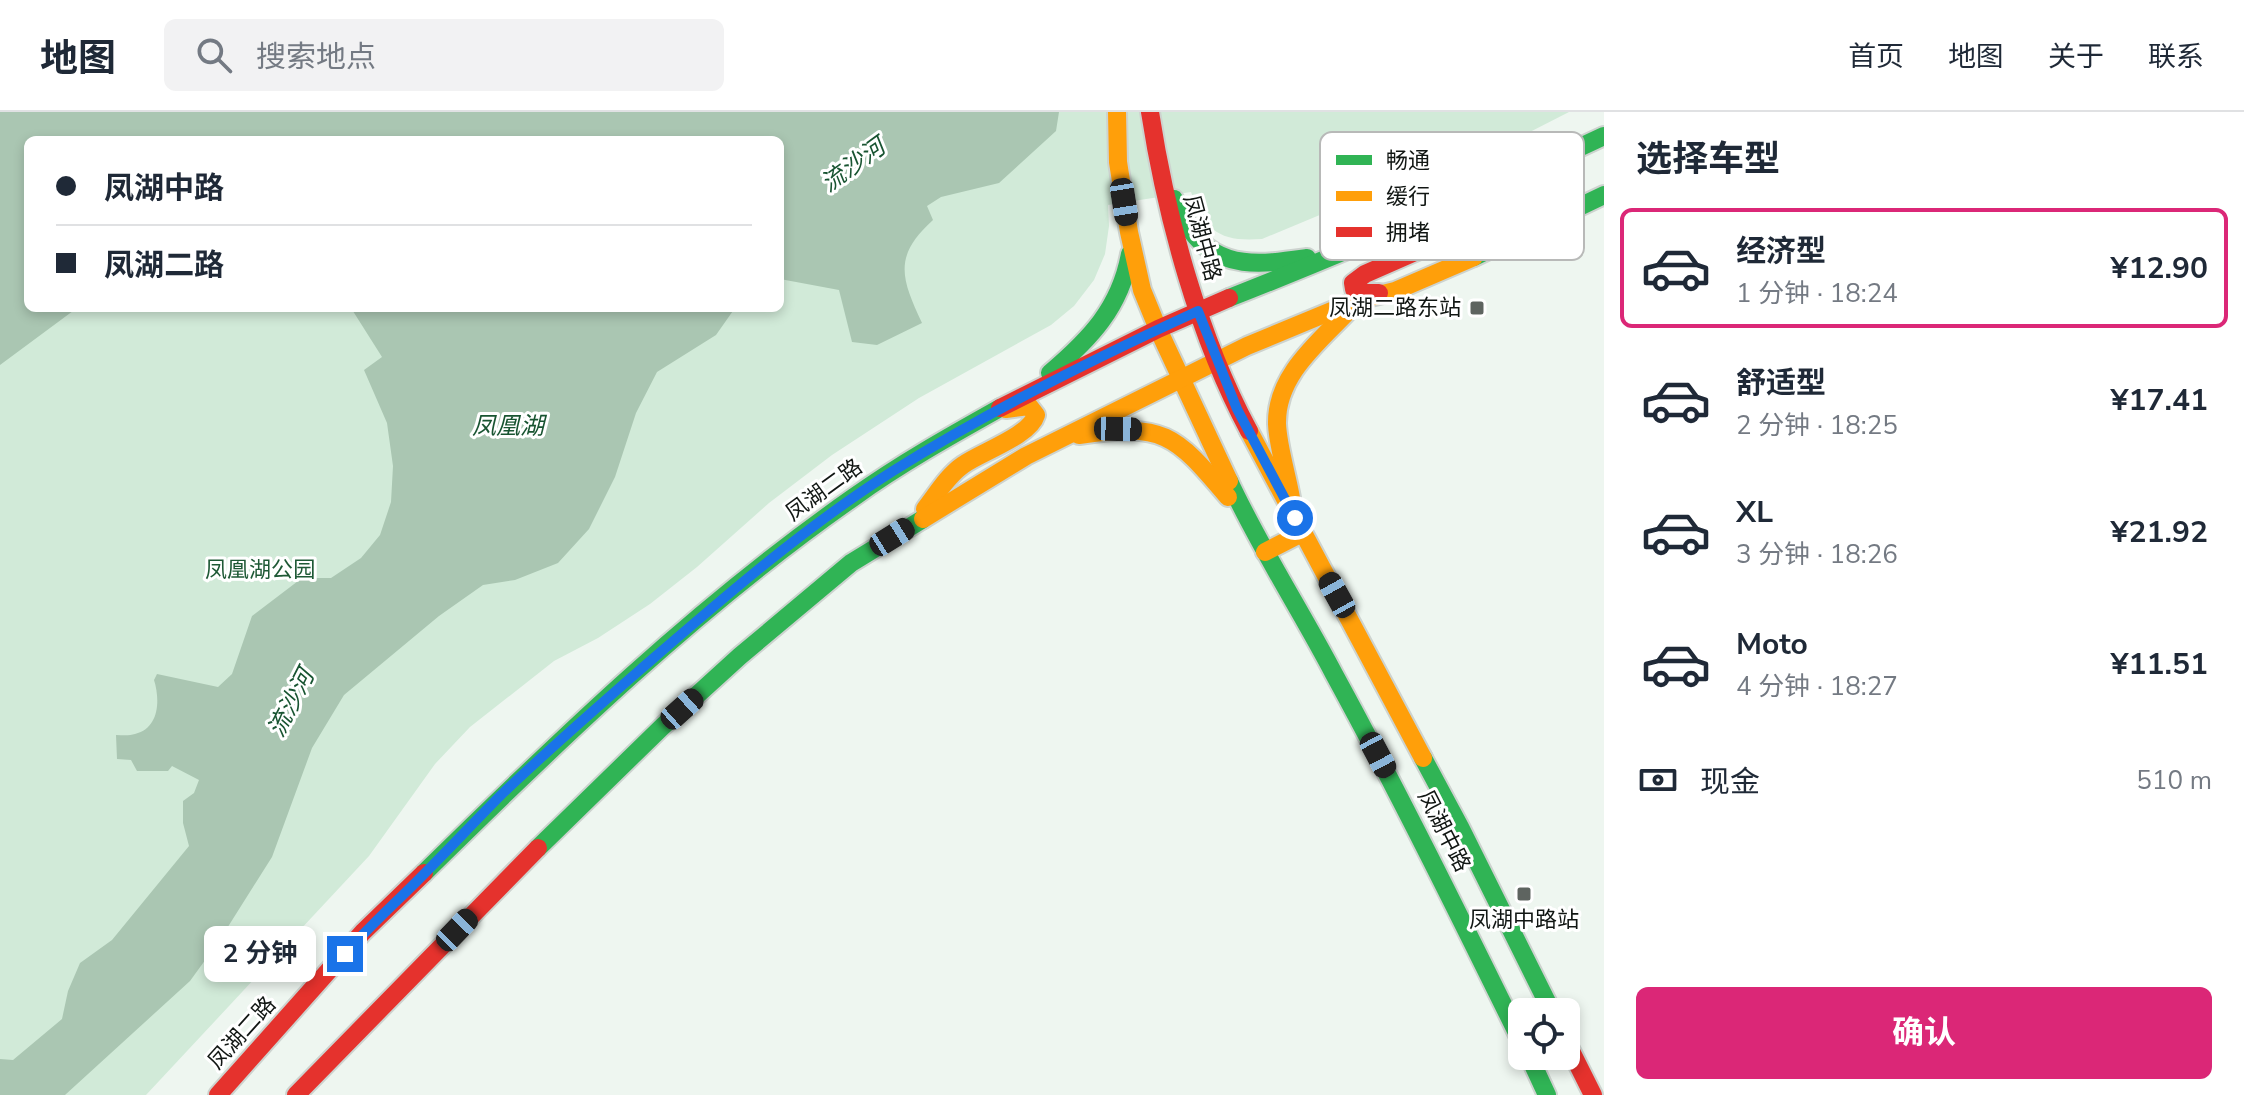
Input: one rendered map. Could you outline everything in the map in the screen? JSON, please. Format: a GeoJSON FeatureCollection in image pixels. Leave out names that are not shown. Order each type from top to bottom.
{"type":"FeatureCollection","features":[{"type":"Feature","properties":{"kind":"street","name":"凤湖中路"},"geometry":{"type":"LineString","coordinates":[[1150,112],[1161,179],[1198,311],[1237,409],[1453,814],[1545,998]]}},
{"type":"Feature","properties":{"kind":"street","name":"凤湖中路"},"geometry":{"type":"LineString","coordinates":[[1117,114],[1118,162],[1124,202],[1142,290],[1158,329],[1248,522],[1333,671],[1415,825],[1508,1014]]}},
{"type":"Feature","properties":{"kind":"street","name":"凤湖二路"},"geometry":{"type":"LineString","coordinates":[[1584,145],[1604,136]]}},
{"type":"Feature","properties":{"kind":"street"},"geometry":{"type":"LineString","coordinates":[[1161,179],[1192,232],[1216,256],[1246,264],[1320,257]]}},
{"type":"Feature","properties":{"kind":"street"},"geometry":{"type":"LineString","coordinates":[[1584,205],[1604,195]]}},
{"type":"Feature","properties":{"kind":"street"},"geometry":{"type":"LineString","coordinates":[[1021,396],[1074,354],[1109,313],[1130,260],[1131,244],[1124,202]]}},
{"type":"Feature","properties":{"kind":"street","name":"凤湖二路"},"geometry":{"type":"LineString","coordinates":[[218,1095],[230,1087],[363,932],[558,741],[731,590],[794,541],[892,472],[1021,396],[1198,311],[1325,260]]}},
{"type":"Feature","properties":{"kind":"street"},"geometry":{"type":"LineString","coordinates":[[1395,291],[1368,294],[1358,292],[1353,283],[1397,260]]}},
{"type":"Feature","properties":{"kind":"street"},"geometry":{"type":"LineString","coordinates":[[296,1095],[519,866],[663,726],[740,656],[851,563],[1059,438],[1181,378],[1247,346],[1358,300],[1395,291],[1467,260]]}},
{"type":"Feature","properties":{"kind":"street"},"geometry":{"type":"LineString","coordinates":[[1265,552],[1299,525],[1277,425],[1285,385],[1299,362],[1358,300]]}},
{"type":"Feature","properties":{"kind":"street"},"geometry":{"type":"LineString","coordinates":[[912,524],[960,466],[1026,429],[1033,424],[1036,415],[1029,406],[993,412]]}},
{"type":"Feature","properties":{"kind":"street"},"geometry":{"type":"LineString","coordinates":[[1059,438],[1118,429],[1158,433],[1176,441],[1192,454],[1248,522]]}},
{"type":"Feature","properties":{"kind":"street"},"geometry":{"type":"LineString","coordinates":[[1580,1069],[1593,1095]]}},
{"type":"Feature","properties":{"kind":"street"},"geometry":{"type":"LineString","coordinates":[[1535,1070],[1547,1095]]}},
{"type":"Feature","properties":{"kind":"green space","name":"凤凰湖公园"},"geometry":{"type":"Polygon","coordinates":[[[0,112],[1569,112],[1530,132],[1320,132],[1320,215],[1262,239],[1235,239],[1216,232],[1203,217],[1191,192],[1108,205],[1105,254],[1094,280],[1074,306],[1051,325],[919,398],[832,455],[769,503],[650,604],[598,638],[554,661],[470,727],[435,764],[369,856],[146,1095],[0,1095],[0,112]]]}},
{"type":"Feature","properties":{"kind":"water","name":"流沙河"},"geometry":{"type":"Polygon","coordinates":[[[0,112],[1059,112],[1056,131],[999,183],[941,197],[927,206],[933,220],[911,245],[905,268],[909,293],[922,323],[877,345],[852,342],[839,290],[784,280],[784,136],[24,136],[24,312],[72,312],[0,365],[0,112]]]}},
{"type":"Feature","properties":{"kind":"water","name":"凤凰湖"},"geometry":{"type":"Polygon","coordinates":[[[354,312],[732,312],[716,335],[657,372],[636,413],[615,477],[589,529],[558,563],[515,580],[483,585],[439,616],[344,695],[312,748],[272,857],[190,981],[65,1095],[0,1095],[0,1059],[13,1060],[62,1019],[68,991],[80,963],[112,940],[189,846],[183,823],[183,801],[194,793],[199,780],[172,766],[168,771],[137,771],[131,760],[117,759],[116,735],[143,731],[154,719],[157,696],[154,680],[157,674],[218,687],[232,674],[252,616],[302,578],[331,578],[361,558],[380,535],[391,502],[393,466],[387,423],[364,370],[382,357],[354,312]]]}},
{"type":"Feature","properties":{"kind":"traffic: fast"},"geometry":{"type":"LineString","coordinates":[[1584,145],[1604,136]]}},
{"type":"Feature","properties":{"kind":"traffic: fast"},"geometry":{"type":"LineString","coordinates":[[1584,205],[1604,195]]}},
{"type":"Feature","properties":{"kind":"traffic: fast"},"geometry":{"type":"LineString","coordinates":[[1174,199],[1192,232],[1216,253],[1230,259],[1259,263],[1307,258]]}},
{"type":"Feature","properties":{"kind":"traffic: fast"},"geometry":{"type":"LineString","coordinates":[[1050,373],[1078,348],[1101,321],[1119,291],[1130,254]]}},
{"type":"Feature","properties":{"kind":"traffic: fast"},"geometry":{"type":"LineString","coordinates":[[1229,298],[1324,260]]}},
{"type":"Feature","properties":{"kind":"traffic: fast"},"geometry":{"type":"LineString","coordinates":[[424,873],[579,724],[740,583],[871,485],[1000,408]]}},
{"type":"Feature","properties":{"kind":"traffic: fast"},"geometry":{"type":"LineString","coordinates":[[1229,481],[1383,765],[1508,1015]]}},
{"type":"Feature","properties":{"kind":"traffic: fast"},"geometry":{"type":"LineString","coordinates":[[538,848],[740,656],[851,563],[923,519]]}},
{"type":"Feature","properties":{"kind":"traffic: fast"},"geometry":{"type":"LineString","coordinates":[[1423,758],[1545,998]]}},
{"type":"Feature","properties":{"kind":"traffic: fast"},"geometry":{"type":"LineString","coordinates":[[1535,1070],[1547,1095]]}},
{"type":"Feature","properties":{"kind":"traffic: slow"},"geometry":{"type":"LineString","coordinates":[[1117,112],[1118,162],[1142,290],[1229,481]]}},
{"type":"Feature","properties":{"kind":"traffic: slow"},"geometry":{"type":"LineString","coordinates":[[923,519],[1026,456],[1247,346],[1358,300],[1395,291],[1467,260]]}},
{"type":"Feature","properties":{"kind":"traffic: slow"},"geometry":{"type":"LineString","coordinates":[[1291,498],[1277,424],[1284,389],[1303,359],[1353,306]]}},
{"type":"Feature","properties":{"kind":"traffic: slow"},"geometry":{"type":"LineString","coordinates":[[925,509],[958,469],[1015,437],[1032,423],[1036,415],[1029,406],[1006,409]]}},
{"type":"Feature","properties":{"kind":"traffic: slow"},"geometry":{"type":"LineString","coordinates":[[1079,435],[1131,431],[1149,432],[1165,438],[1194,459],[1228,497]]}},
{"type":"Feature","properties":{"kind":"traffic: slow"},"geometry":{"type":"LineString","coordinates":[[1249,431],[1423,758]]}},
{"type":"Feature","properties":{"kind":"traffic: slow"},"geometry":{"type":"LineString","coordinates":[[1265,552],[1302,533]]}},
{"type":"Feature","properties":{"kind":"traffic: jam"},"geometry":{"type":"LineString","coordinates":[[1150,112],[1165,193],[1187,276],[1215,357],[1249,431]]}},
{"type":"Feature","properties":{"kind":"traffic: jam"},"geometry":{"type":"LineString","coordinates":[[1379,293],[1354,289],[1353,283],[1397,260]]}},
{"type":"Feature","properties":{"kind":"traffic: jam"},"geometry":{"type":"LineString","coordinates":[[1000,408],[1158,329],[1229,298]]}},
{"type":"Feature","properties":{"kind":"traffic: jam"},"geometry":{"type":"LineString","coordinates":[[296,1095],[538,848]]}},
{"type":"Feature","properties":{"kind":"traffic: jam"},"geometry":{"type":"LineString","coordinates":[[218,1095],[363,932],[424,873]]}},
{"type":"Feature","properties":{"kind":"traffic: jam"},"geometry":{"type":"LineString","coordinates":[[1580,1069],[1593,1095]]}},
{"type":"Feature","properties":{"kind":"place","name":"凤湖二路东站"},"geometry":{"type":"Point","coordinates":[1477,308]}},
{"type":"Feature","properties":{"kind":"place","name":"凤湖中路站"},"geometry":{"type":"Point","coordinates":[1524,894]}},
{"type":"Feature","properties":{"kind":"route"},"geometry":{"type":"LineString","coordinates":[[345,954],[363,932],[558,741],[731,590],[794,541],[855,496],[955,433],[1021,396],[1158,329],[1198,311],[1237,409],[1295,518]]}}]}
